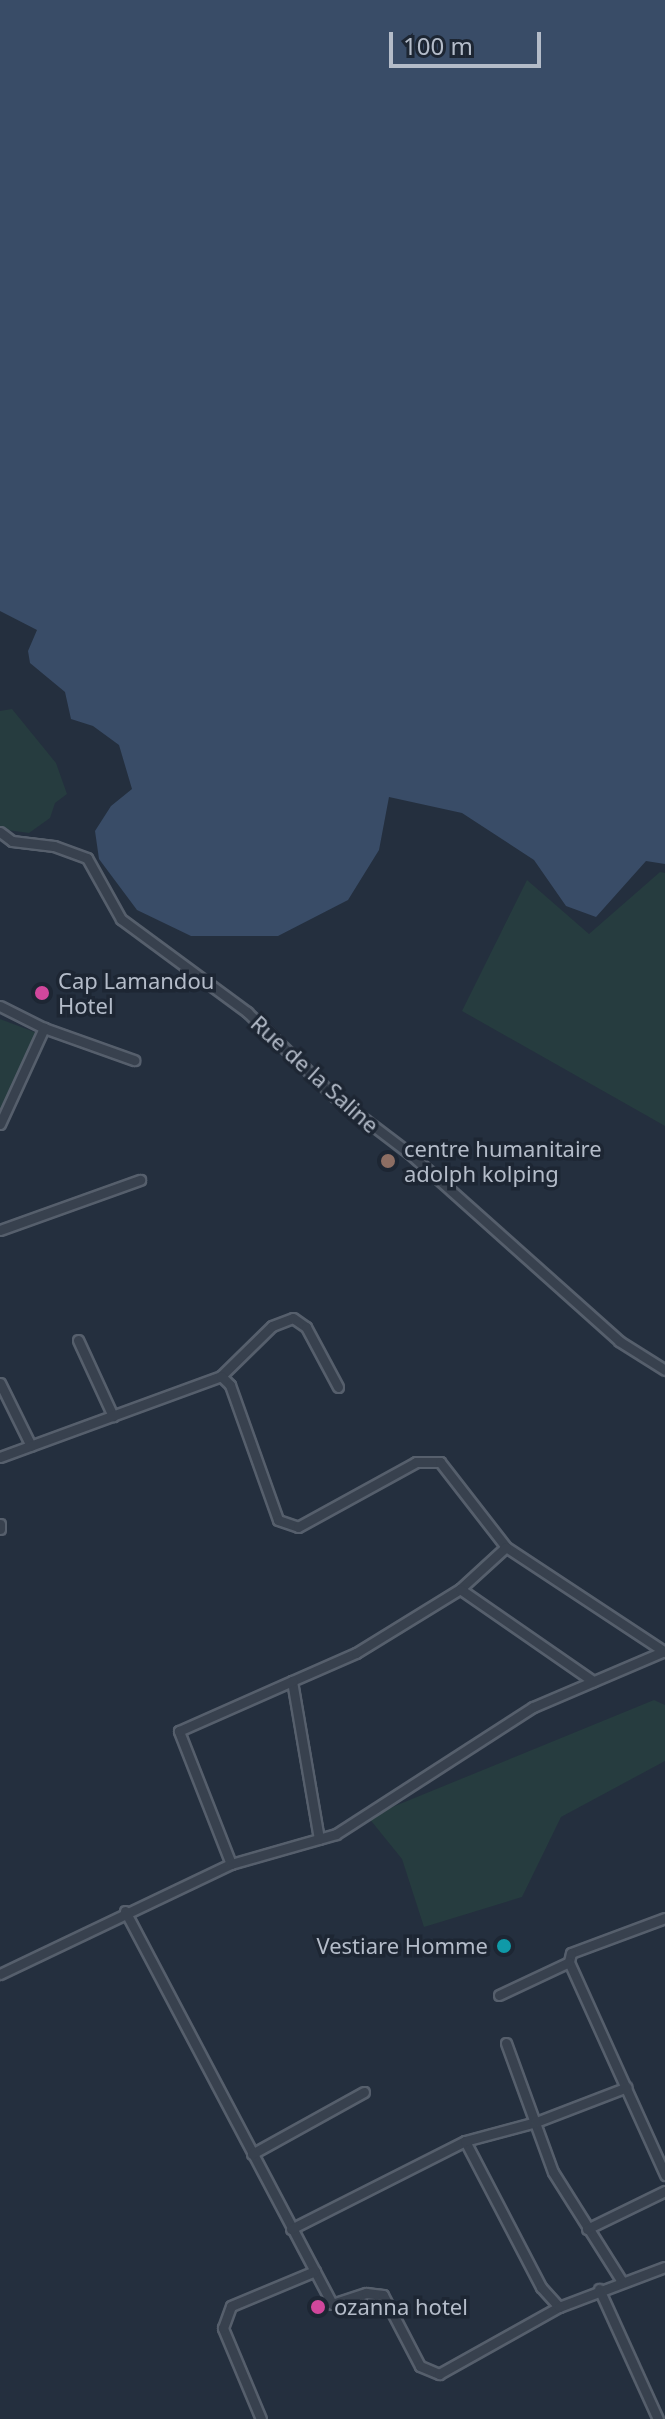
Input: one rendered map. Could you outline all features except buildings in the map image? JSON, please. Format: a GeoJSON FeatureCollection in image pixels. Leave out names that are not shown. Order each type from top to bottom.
{"type":"FeatureCollection","features":[{"type":"Feature","properties":{"kind":"street","name":"Rue de la Saline"},"geometry":{"type":"LineString","coordinates":[[0,832],[12,841],[54,846],[87,858],[121,919],[247,1012],[334,1096],[431,1172],[619,1341],[665,1370]]}},
{"type":"Feature","properties":{"kind":"street"},"geometry":{"type":"LineString","coordinates":[[0,1006],[44,1028],[134,1060]]}},
{"type":"Feature","properties":{"kind":"street"},"geometry":{"type":"LineString","coordinates":[[0,1124],[44,1028]]}},
{"type":"Feature","properties":{"kind":"street"},"geometry":{"type":"LineString","coordinates":[[0,1230],[140,1180]]}},
{"type":"Feature","properties":{"kind":"street"},"geometry":{"type":"LineString","coordinates":[[0,1457],[221,1376],[272,1326],[293,1318],[306,1327],[338,1387]]}},
{"type":"Feature","properties":{"kind":"street"},"geometry":{"type":"LineString","coordinates":[[78,1340],[113,1416]]}},
{"type":"Feature","properties":{"kind":"street"},"geometry":{"type":"LineString","coordinates":[[221,1376],[230,1385],[278,1520],[298,1527],[429,1459],[440,1462],[506,1547],[664,1651]]}},
{"type":"Feature","properties":{"kind":"street"},"geometry":{"type":"LineString","coordinates":[[0,1383],[31,1446]]}},
{"type":"Feature","properties":{"kind":"street"},"geometry":{"type":"LineString","coordinates":[[231,1864],[179,1731],[356,1653],[460,1589],[506,1547]]}},
{"type":"Feature","properties":{"kind":"street"},"geometry":{"type":"LineString","coordinates":[[460,1589],[593,1681]]}},
{"type":"Feature","properties":{"kind":"street"},"geometry":{"type":"LineString","coordinates":[[0,1974],[125,1911],[231,1864],[319,1839],[368,1815],[474,1741],[593,1681],[664,1651]]}},
{"type":"Feature","properties":{"kind":"street"},"geometry":{"type":"LineString","coordinates":[[292,1681],[319,1839]]}},
{"type":"Feature","properties":{"kind":"street"},"geometry":{"type":"LineString","coordinates":[[125,1911],[332,2304],[366,2293],[383,2295],[420,2366],[439,2374],[559,2307],[621,2280],[665,2267]]}},
{"type":"Feature","properties":{"kind":"street"},"geometry":{"type":"LineString","coordinates":[[665,1918],[571,1953],[569,1962],[665,2175]]}},
{"type":"Feature","properties":{"kind":"street"},"geometry":{"type":"LineString","coordinates":[[499,1995],[569,1962]]}},
{"type":"Feature","properties":{"kind":"street"},"geometry":{"type":"LineString","coordinates":[[506,2043],[553,2172],[621,2280]]}},
{"type":"Feature","properties":{"kind":"street"},"geometry":{"type":"LineString","coordinates":[[291,2229],[465,2141],[536,2122],[627,2087]]}},
{"type":"Feature","properties":{"kind":"street"},"geometry":{"type":"LineString","coordinates":[[252,2154],[364,2092]]}},
{"type":"Feature","properties":{"kind":"street"},"geometry":{"type":"LineString","coordinates":[[465,2141],[541,2287],[559,2307]]}},
{"type":"Feature","properties":{"kind":"street"},"geometry":{"type":"LineString","coordinates":[[587,2229],[665,2191]]}},
{"type":"Feature","properties":{"kind":"street"},"geometry":{"type":"LineString","coordinates":[[261,2419],[223,2328],[231,2306],[315,2271]]}},
{"type":"Feature","properties":{"kind":"street"},"geometry":{"type":"LineString","coordinates":[[599,2289],[658,2419]]}},
{"type":"Feature","properties":{"kind":"green space"},"geometry":{"type":"Polygon","coordinates":[[[12,709],[56,763],[67,794],[55,803],[50,818],[29,833],[0,829],[0,711],[12,709]]]}},
{"type":"Feature","properties":{"kind":"green space"},"geometry":{"type":"Polygon","coordinates":[[[660,872],[665,873],[665,1126],[462,1011],[527,880],[589,934],[660,872]]]}},
{"type":"Feature","properties":{"kind":"green space"},"geometry":{"type":"Polygon","coordinates":[[[0,1019],[37,1033],[0,1114],[0,1019]]]}},
{"type":"Feature","properties":{"kind":"green space"},"geometry":{"type":"Polygon","coordinates":[[[654,1700],[665,1705],[665,1761],[561,1817],[522,1897],[424,1927],[402,1859],[368,1817],[654,1700]]]}},
{"type":"Feature","properties":{"kind":"water"},"geometry":{"type":"Polygon","coordinates":[[[0,0],[665,0],[665,864],[646,861],[596,917],[566,906],[534,860],[462,813],[389,797],[379,850],[348,900],[278,936],[191,936],[137,910],[99,859],[95,831],[111,806],[132,789],[119,745],[93,726],[71,719],[65,692],[30,663],[28,651],[37,630],[0,611],[0,0]]]}},
{"type":"Feature","properties":{"kind":"place","name":"Cap Lamandou Hotel"},"geometry":{"type":"Point","coordinates":[42,993]}},
{"type":"Feature","properties":{"kind":"place","name":"centre humanitaire adolph kolping"},"geometry":{"type":"Point","coordinates":[388,1161]}},
{"type":"Feature","properties":{"kind":"place","name":"Vestiare Homme"},"geometry":{"type":"Point","coordinates":[504,1946]}},
{"type":"Feature","properties":{"kind":"place","name":"ozanna hotel"},"geometry":{"type":"Point","coordinates":[318,2307]}}]}
